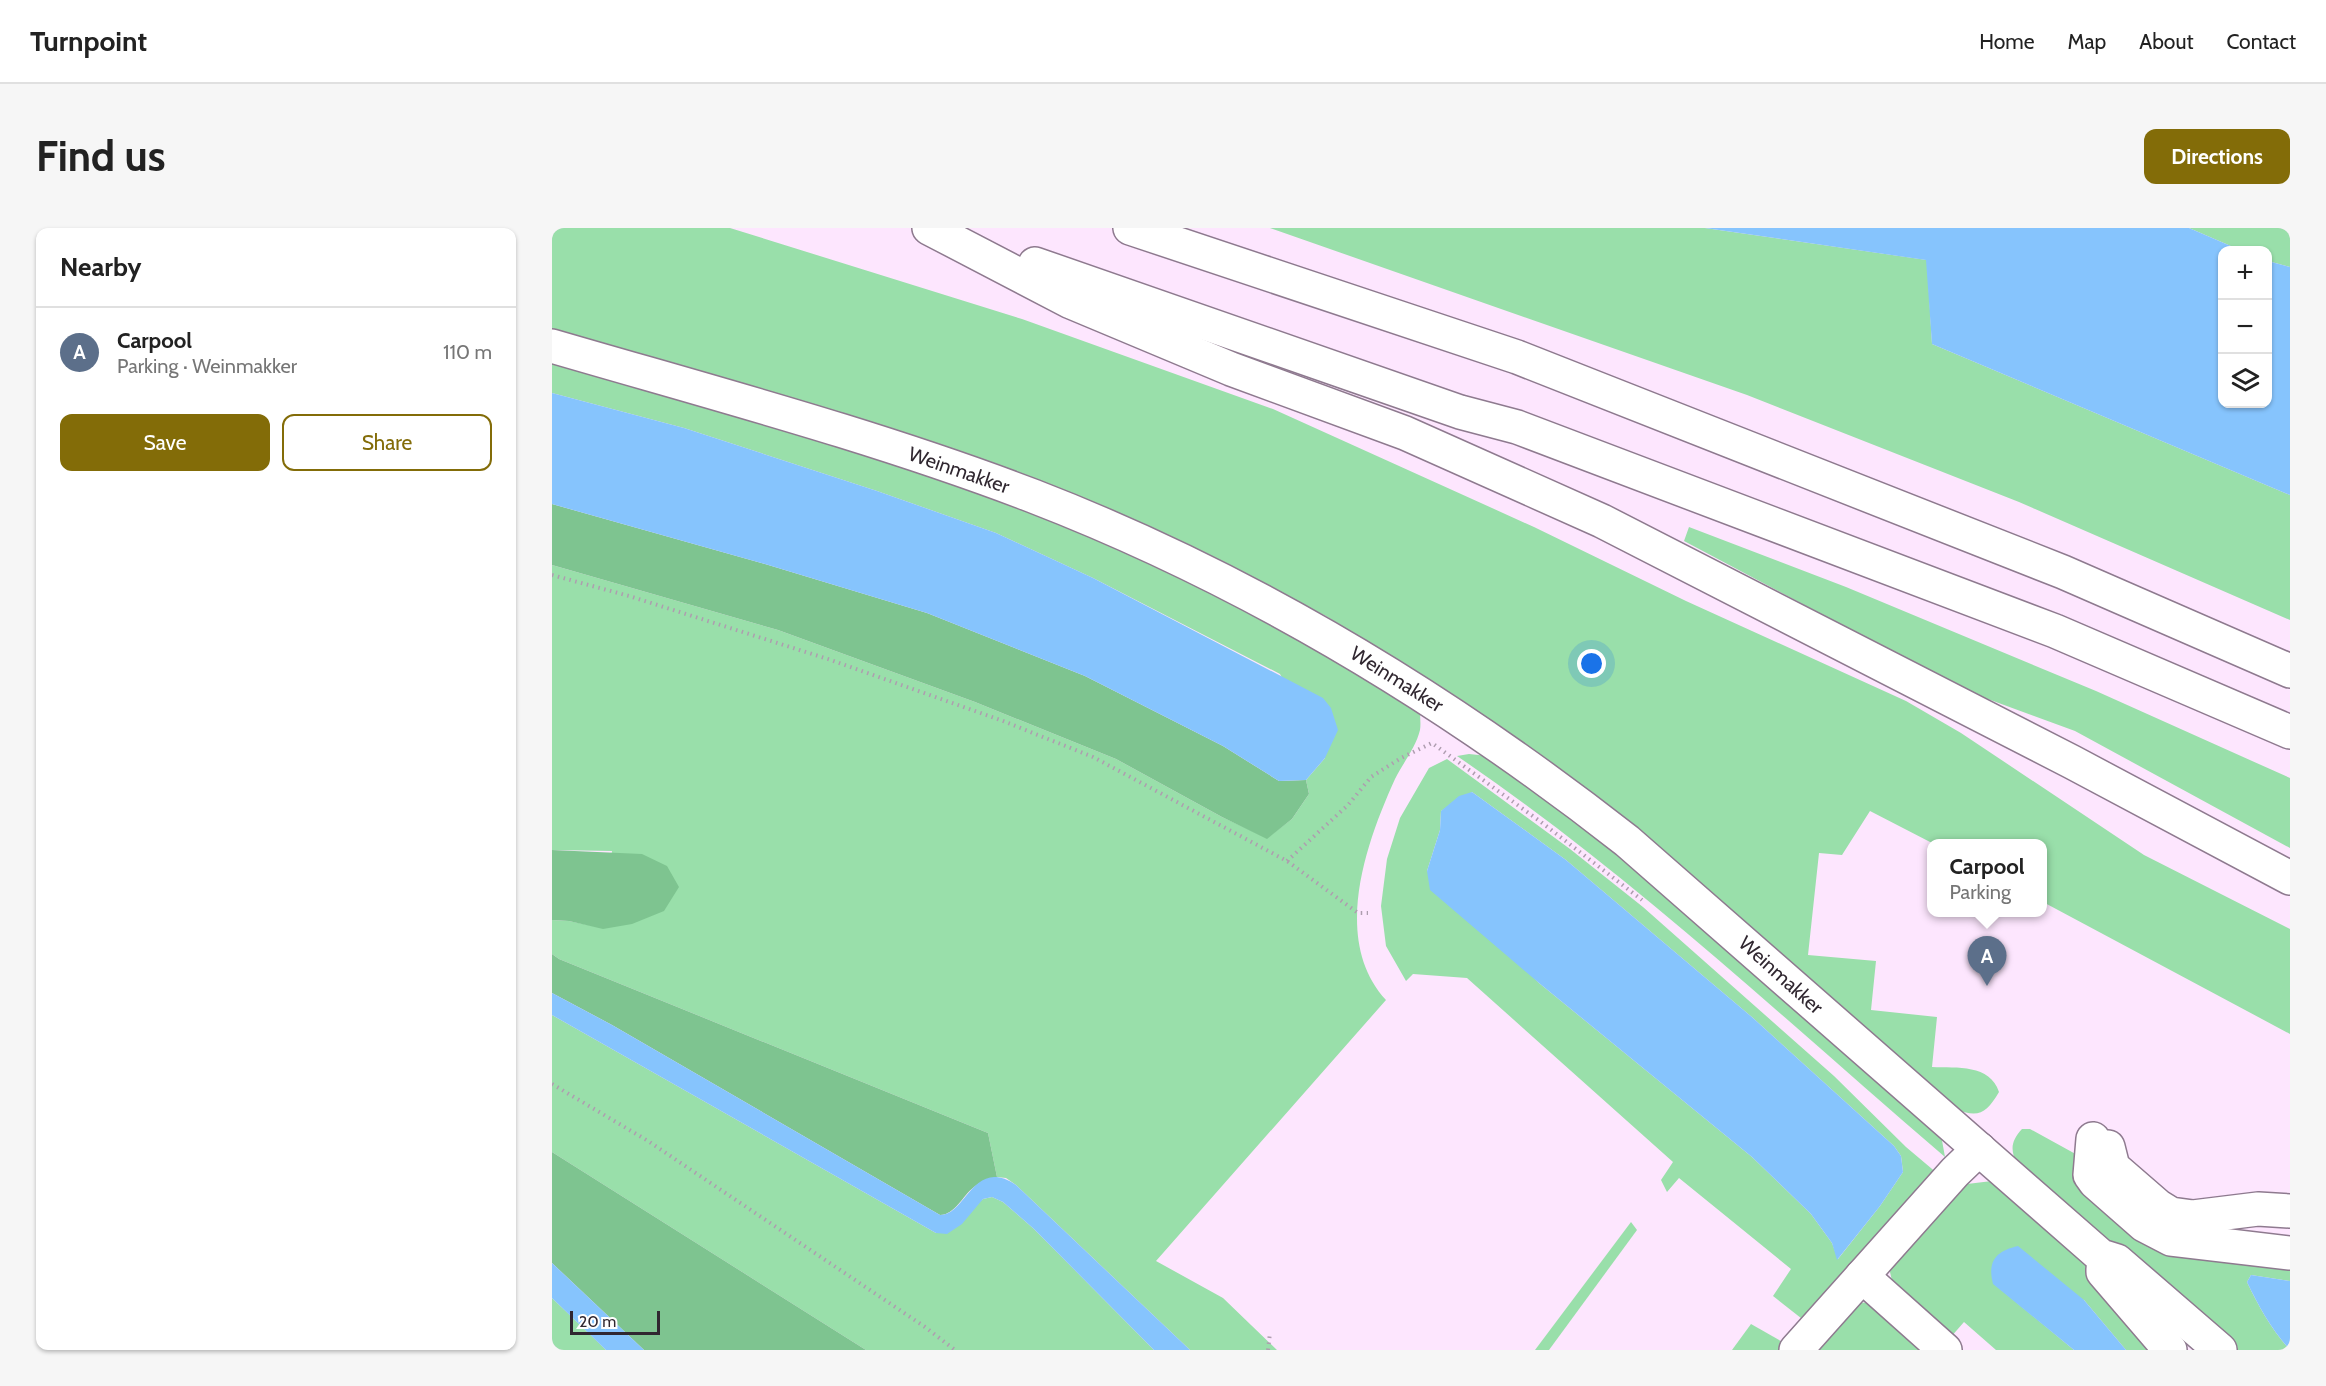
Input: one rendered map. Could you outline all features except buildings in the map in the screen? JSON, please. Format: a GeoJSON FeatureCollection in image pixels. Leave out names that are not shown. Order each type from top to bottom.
{"type":"FeatureCollection","features":[{"type":"Feature","properties":{"kind":"main road"},"geometry":{"type":"LineString","coordinates":[[930,228],[1449,408],[1517,427],[2055,631],[2290,732]]}},
{"type":"Feature","properties":{"kind":"main road"},"geometry":{"type":"LineString","coordinates":[[930,228],[1071,302],[1231,369],[1405,434],[1602,520],[2055,753],[2290,879]]}},
{"type":"Feature","properties":{"kind":"main road"},"geometry":{"type":"LineString","coordinates":[[1130,228],[1517,357],[2063,572],[2290,671]]}},
{"type":"Feature","properties":{"kind":"main road","name":"Weinmakker"},"geometry":{"type":"LineString","coordinates":[[552,346],[792,416],[975,474],[1169,555],[1252,595],[1331,638],[1452,714],[1555,786],[1627,841],[2101,1256],[2117,1261],[2220,1350]]}},
{"type":"Feature","properties":{"kind":"main road"},"geometry":{"type":"LineString","coordinates":[[2290,1212],[2258,1209],[2193,1217],[2171,1214],[2158,1206],[2113,1167],[2100,1143],[2090,1175],[2144,1226],[2171,1239],[2290,1253]]}},
{"type":"Feature","properties":{"kind":"main road"},"geometry":{"type":"LineString","coordinates":[[1796,1350],[1978,1149]]}},
{"type":"Feature","properties":{"kind":"main road","name":"Weinmakker"},"geometry":{"type":"LineString","coordinates":[[2101,1256],[2103,1272],[2170,1350]]}},
{"type":"Feature","properties":{"kind":"main road"},"geometry":{"type":"LineString","coordinates":[[1862,1276],[1945,1350]]}},
{"type":"Feature","properties":{"kind":"path"},"geometry":{"type":"LineString","coordinates":[[552,574],[831,660],[1093,756],[1287,861],[1358,913],[1368,913]]}},
{"type":"Feature","properties":{"kind":"path"},"geometry":{"type":"LineString","coordinates":[[1287,861],[1348,805],[1371,777],[1401,758],[1432,743],[1541,822],[1648,904]]}},
{"type":"Feature","properties":{"kind":"path"},"geometry":{"type":"LineString","coordinates":[[552,1084],[648,1141],[925,1327],[954,1350]]}},
{"type":"Feature","properties":{"kind":"path"},"geometry":{"type":"LineString","coordinates":[[1268,1350],[1270,1333]]}},
{"type":"Feature","properties":{"kind":"green space"},"geometry":{"type":"Polygon","coordinates":[[[552,228],[730,228],[1022,319],[1273,409],[1534,527],[1686,601],[1906,701],[1961,733],[2144,855],[2290,929],[2290,1034],[2047,904],[2047,839],[1927,840],[1870,811],[1842,855],[1819,853],[1808,955],[1876,961],[1871,1010],[1937,1017],[1932,1067],[1972,1069],[1988,1076],[1995,1083],[1999,1092],[1990,1105],[1981,1112],[1970,1113],[1954,1109],[1588,793],[1462,700],[1326,616],[1170,540],[552,333],[552,228]]]}},
{"type":"Feature","properties":{"kind":"green space"},"geometry":{"type":"Polygon","coordinates":[[[1270,228],[1705,228],[1927,260],[1932,344],[2290,495],[2290,620],[2019,502],[1747,395],[1270,228]]]}},
{"type":"Feature","properties":{"kind":"green space"},"geometry":{"type":"Polygon","coordinates":[[[2189,228],[2290,228],[2290,267],[2272,262],[2272,246],[2231,246],[2189,228]]]}},
{"type":"Feature","properties":{"kind":"green space"},"geometry":{"type":"Polygon","coordinates":[[[552,363],[831,444],[1017,505],[1122,550],[1223,599],[1322,653],[1420,711],[1418,736],[1384,804],[1365,861],[1359,891],[1357,921],[1360,949],[1369,976],[1386,1000],[1156,1261],[1223,1298],[1277,1350],[1190,1350],[1016,1185],[1006,1178],[997,1177],[988,1133],[559,959],[552,954],[552,920],[603,928],[612,851],[552,850],[552,565],[778,630],[975,702],[1116,759],[1222,817],[1267,838],[1292,819],[1309,794],[1306,780],[1325,758],[1280,674],[1093,578],[996,533],[877,491],[684,428],[552,393],[552,363]]]}},
{"type":"Feature","properties":{"kind":"green space"},"geometry":{"type":"Polygon","coordinates":[[[552,504],[765,564],[927,613],[1085,676],[1223,746],[1279,781],[1306,780],[1309,794],[1292,819],[1267,839],[1116,759],[975,702],[778,630],[552,565],[552,504]]]}},
{"type":"Feature","properties":{"kind":"green space"},"geometry":{"type":"Polygon","coordinates":[[[1689,527],[1846,587],[2096,691],[2290,778],[2290,848],[2075,731],[1966,691],[1684,541],[1689,527]]]}},
{"type":"Feature","properties":{"kind":"green space"},"geometry":{"type":"Polygon","coordinates":[[[1469,754],[1488,756],[1585,828],[1660,889],[1941,1135],[1945,1157],[1646,899],[1522,802],[1457,756],[1469,754]]]}},
{"type":"Feature","properties":{"kind":"green space"},"geometry":{"type":"Polygon","coordinates":[[[1447,759],[1570,849],[1643,907],[1834,1076],[1906,1147],[1938,1174],[1806,1322],[1773,1296],[1791,1269],[1679,1178],[1667,1192],[1661,1180],[1673,1162],[1467,978],[1413,974],[1406,981],[1386,946],[1381,906],[1387,859],[1400,818],[1429,768],[1447,759]],[[1472,792],[1441,811],[1440,830],[1427,871],[1539,983],[1752,1157],[1811,1214],[1832,1243],[1838,1259],[1880,1206],[1903,1172],[1901,1156],[1894,1146],[1753,1018],[1566,860],[1472,792]]]}},
{"type":"Feature","properties":{"kind":"green space"},"geometry":{"type":"Polygon","coordinates":[[[552,850],[642,854],[667,866],[679,887],[664,911],[632,924],[603,929],[569,921],[552,920],[552,850]]]}},
{"type":"Feature","properties":{"kind":"green space"},"geometry":{"type":"Polygon","coordinates":[[[552,954],[559,959],[988,1133],[997,1177],[977,1185],[950,1212],[940,1215],[612,1025],[552,993],[552,954]]]}},
{"type":"Feature","properties":{"kind":"green space"},"geometry":{"type":"Polygon","coordinates":[[[552,1015],[936,1233],[983,1199],[992,1197],[1003,1202],[1034,1229],[1154,1350],[866,1350],[552,1152],[552,1015]]]}},
{"type":"Feature","properties":{"kind":"green space"},"geometry":{"type":"Polygon","coordinates":[[[2022,1129],[2030,1129],[2081,1157],[2080,1169],[2290,1258],[2290,1281],[2251,1275],[2247,1282],[2266,1318],[2290,1350],[2231,1350],[2017,1164],[2013,1146],[2022,1129]]]}},
{"type":"Feature","properties":{"kind":"green space"},"geometry":{"type":"Polygon","coordinates":[[[552,1152],[866,1350],[644,1350],[552,1263],[552,1152]]]}},
{"type":"Feature","properties":{"kind":"green space"},"geometry":{"type":"Polygon","coordinates":[[[1992,1181],[2081,1257],[2159,1350],[2126,1350],[2084,1300],[1993,1283],[2074,1350],[1996,1350],[1964,1322],[1950,1338],[1893,1285],[1890,1272],[1892,1263],[1957,1189],[1967,1184],[1992,1181]]]}},
{"type":"Feature","properties":{"kind":"green space"},"geometry":{"type":"Polygon","coordinates":[[[1631,1222],[1637,1230],[1549,1350],[1535,1350],[1631,1222]]]}},
{"type":"Feature","properties":{"kind":"green space"},"geometry":{"type":"Polygon","coordinates":[[[552,1298],[602,1346],[606,1350],[552,1350],[552,1298]]]}},
{"type":"Feature","properties":{"kind":"green space"},"geometry":{"type":"Polygon","coordinates":[[[1871,1302],[1930,1350],[1811,1350],[1851,1307],[1871,1302]]]}},
{"type":"Feature","properties":{"kind":"green space"},"geometry":{"type":"Polygon","coordinates":[[[1751,1324],[1786,1344],[1781,1350],[1732,1350],[1751,1324]]]}},
{"type":"Feature","properties":{"kind":"water"},"geometry":{"type":"Polygon","coordinates":[[[1705,228],[2189,228],[2231,246],[2218,246],[2218,408],[2272,408],[2272,262],[2290,267],[2290,495],[1932,344],[1926,260],[1705,228]]]}},
{"type":"Feature","properties":{"kind":"water"},"geometry":{"type":"Polygon","coordinates":[[[552,393],[684,428],[877,491],[996,533],[1093,578],[1323,698],[1331,708],[1338,730],[1325,758],[1306,780],[1279,781],[1223,746],[1085,676],[927,613],[765,564],[552,504],[552,393]]]}},
{"type":"Feature","properties":{"kind":"water"},"geometry":{"type":"Polygon","coordinates":[[[1472,792],[1566,860],[1753,1018],[1894,1146],[1901,1156],[1903,1172],[1880,1206],[1837,1260],[1832,1243],[1811,1214],[1752,1157],[1539,983],[1430,890],[1427,871],[1440,830],[1441,811],[1459,796],[1472,792]]]}},
{"type":"Feature","properties":{"kind":"water"},"geometry":{"type":"Polygon","coordinates":[[[552,993],[612,1025],[940,1215],[949,1213],[980,1182],[990,1178],[1001,1178],[1016,1185],[1190,1350],[1154,1350],[1034,1229],[1003,1202],[992,1197],[983,1199],[962,1224],[947,1234],[936,1233],[552,1015],[552,993]]]}},
{"type":"Feature","properties":{"kind":"water"},"geometry":{"type":"Polygon","coordinates":[[[2018,1246],[2084,1300],[2126,1350],[2074,1350],[1993,1284],[1991,1269],[1995,1258],[2004,1251],[2018,1246]]]}},
{"type":"Feature","properties":{"kind":"water"},"geometry":{"type":"Polygon","coordinates":[[[552,1263],[644,1350],[606,1350],[552,1298],[552,1263]]]}},
{"type":"Feature","properties":{"kind":"water"},"geometry":{"type":"Polygon","coordinates":[[[2251,1275],[2290,1281],[2290,1350],[2271,1326],[2256,1300],[2247,1282],[2251,1275]]]}},
{"type":"Feature","properties":{"kind":"place","name":"Carpool"},"geometry":{"type":"Point","coordinates":[1987,986]}}]}
